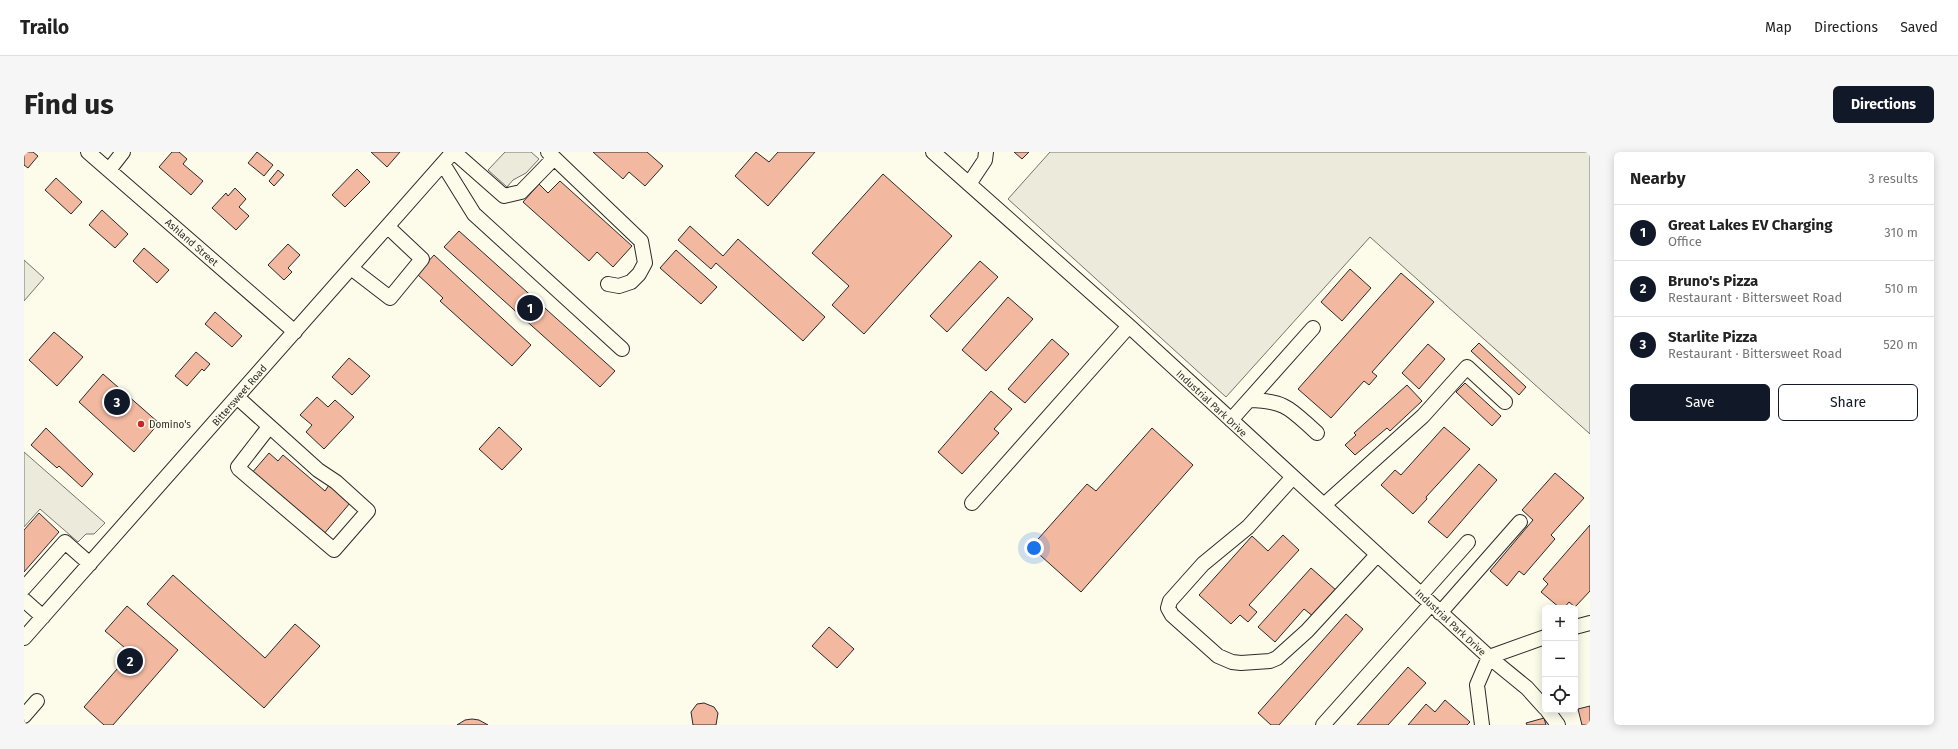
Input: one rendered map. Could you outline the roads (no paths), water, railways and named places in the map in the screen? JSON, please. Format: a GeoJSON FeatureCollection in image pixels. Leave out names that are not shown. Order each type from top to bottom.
{"type":"FeatureCollection","features":[{"type":"Feature","properties":{"kind":"street","name":"Ashland Street"},"geometry":{"type":"LineString","coordinates":[[88,152],[295,332]]}},
{"type":"Feature","properties":{"kind":"street"},"geometry":{"type":"LineString","coordinates":[[109,170],[123,152]]}},
{"type":"Feature","properties":{"kind":"street"},"geometry":{"type":"LineString","coordinates":[[453,152],[504,196],[521,192],[551,155],[641,240],[645,263],[639,274],[631,282],[619,286],[608,284]]}},
{"type":"Feature","properties":{"kind":"street","name":"Bittersweet Road"},"geometry":{"type":"LineString","coordinates":[[24,638],[453,152]]}},
{"type":"Feature","properties":{"kind":"street","name":"Industrial Park Drive"},"geometry":{"type":"LineString","coordinates":[[933,152],[1129,326],[1489,657],[1527,688],[1542,705]]}},
{"type":"Feature","properties":{"kind":"street"},"geometry":{"type":"LineString","coordinates":[[969,184],[985,160],[986,152]]}},
{"type":"Feature","properties":{"kind":"street"},"geometry":{"type":"LineString","coordinates":[[443,164],[474,214],[622,349]]}},
{"type":"Feature","properties":{"kind":"street"},"geometry":{"type":"LineString","coordinates":[[351,268],[390,298],[422,259],[388,227]]}},
{"type":"Feature","properties":{"kind":"street"},"geometry":{"type":"LineString","coordinates":[[972,503],[1129,326]]}},
{"type":"Feature","properties":{"kind":"street"},"geometry":{"type":"LineString","coordinates":[[1231,420],[1313,328]]}},
{"type":"Feature","properties":{"kind":"street"},"geometry":{"type":"LineString","coordinates":[[1324,505],[1423,416],[1467,367],[1505,402]]}},
{"type":"Feature","properties":{"kind":"street"},"geometry":{"type":"LineString","coordinates":[[237,397],[318,470],[336,482],[368,511],[334,550],[238,468],[269,427]]}},
{"type":"Feature","properties":{"kind":"street"},"geometry":{"type":"LineString","coordinates":[[1249,400],[1282,404],[1317,433]]}},
{"type":"Feature","properties":{"kind":"street"},"geometry":{"type":"LineString","coordinates":[[1293,477],[1248,527],[1203,564],[1180,589],[1170,601],[1168,608],[1172,615],[1218,656],[1232,662],[1241,663],[1270,661],[1277,658],[1307,631],[1377,555]]}},
{"type":"Feature","properties":{"kind":"street"},"geometry":{"type":"LineString","coordinates":[[1323,725],[1431,604],[1520,522]]}},
{"type":"Feature","properties":{"kind":"street"},"geometry":{"type":"LineString","coordinates":[[24,588],[65,542],[90,564]]}},
{"type":"Feature","properties":{"kind":"street"},"geometry":{"type":"LineString","coordinates":[[1431,604],[1468,542]]}},
{"type":"Feature","properties":{"kind":"street"},"geometry":{"type":"LineString","coordinates":[[24,600],[43,617]]}},
{"type":"Feature","properties":{"kind":"street"},"geometry":{"type":"LineString","coordinates":[[1578,626],[1590,623]]}},
{"type":"Feature","properties":{"kind":"street"},"geometry":{"type":"LineString","coordinates":[[1482,725],[1477,685],[1489,657],[1542,638]]}},
{"type":"Feature","properties":{"kind":"street"},"geometry":{"type":"LineString","coordinates":[[24,716],[37,701]]}},
{"type":"Feature","properties":{"kind":"street","name":"Industrial Park Drive"},"geometry":{"type":"LineString","coordinates":[[1549,713],[1558,725]]}},
{"type":"Feature","properties":{"kind":"place","name":"Great Lakes EV Charging"},"geometry":{"type":"Point","coordinates":[530,308]}},
{"type":"Feature","properties":{"kind":"place","name":"Starlite Pizza"},"geometry":{"type":"Point","coordinates":[117,402]}},
{"type":"Feature","properties":{"kind":"place","name":"Domino's"},"geometry":{"type":"Point","coordinates":[141,424]}},
{"type":"Feature","properties":{"kind":"place","name":"Bruno's Pizza"},"geometry":{"type":"Point","coordinates":[130,661]}}]}
